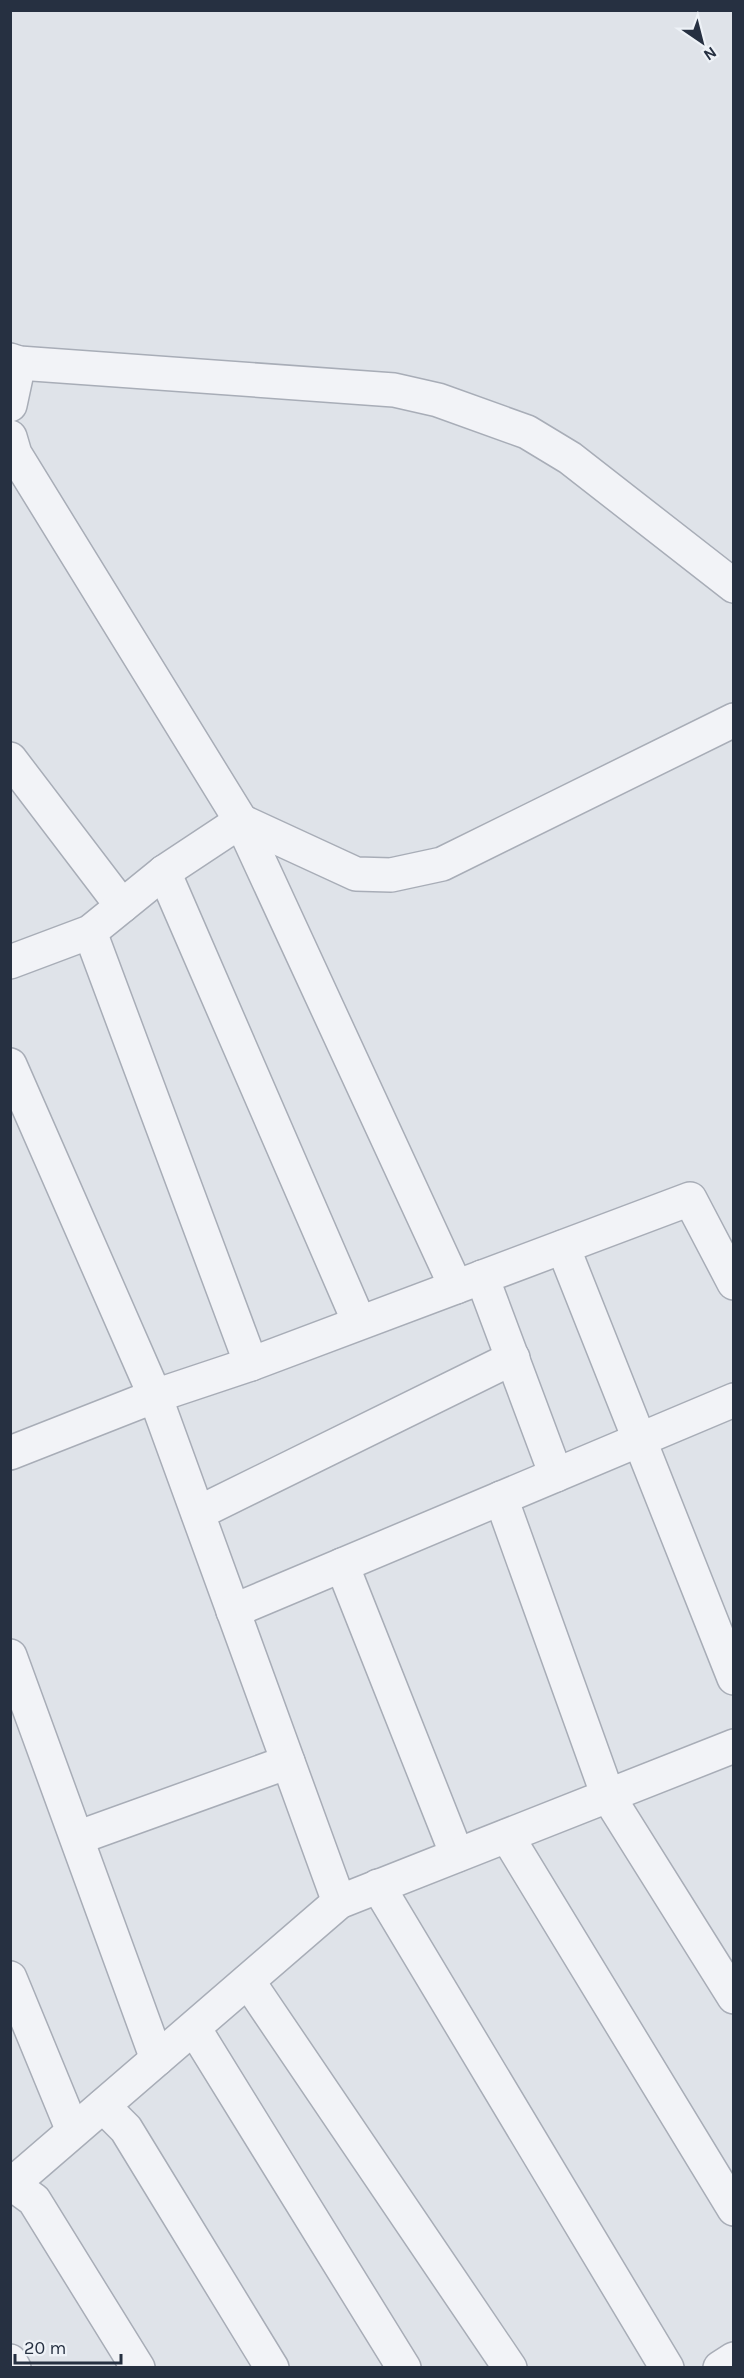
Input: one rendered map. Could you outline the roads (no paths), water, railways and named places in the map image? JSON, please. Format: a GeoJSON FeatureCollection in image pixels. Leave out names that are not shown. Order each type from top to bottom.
{"type":"FeatureCollection","features":[{"type":"Feature","properties":{"kind":"street"},"geometry":{"type":"LineString","coordinates":[[10,405],[15,362],[394,390],[438,400],[526,432],[570,458],[734,586]]}},
{"type":"Feature","properties":{"kind":"street"},"geometry":{"type":"LineString","coordinates":[[10,437],[15,454],[241,821],[469,1282],[513,1358],[556,1475]]}},
{"type":"Feature","properties":{"kind":"street"},"geometry":{"type":"LineString","coordinates":[[241,821],[356,874],[391,875],[442,864],[734,720]]}},
{"type":"Feature","properties":{"kind":"street"},"geometry":{"type":"LineString","coordinates":[[10,759],[122,906]]}},
{"type":"Feature","properties":{"kind":"street"},"geometry":{"type":"LineString","coordinates":[[10,962],[90,932],[164,872],[241,821]]}},
{"type":"Feature","properties":{"kind":"street"},"geometry":{"type":"LineString","coordinates":[[164,872],[359,1322]]}},
{"type":"Feature","properties":{"kind":"street"},"geometry":{"type":"LineString","coordinates":[[90,932],[251,1364]]}},
{"type":"Feature","properties":{"kind":"street"},"geometry":{"type":"LineString","coordinates":[[10,1065],[155,1396],[339,1902]]}},
{"type":"Feature","properties":{"kind":"street"},"geometry":{"type":"LineString","coordinates":[[10,1453],[155,1396],[251,1364],[690,1199],[734,1283]]}},
{"type":"Feature","properties":{"kind":"street"},"geometry":{"type":"LineString","coordinates":[[563,1247],[734,1678]]}},
{"type":"Feature","properties":{"kind":"street"},"geometry":{"type":"LineString","coordinates":[[198,1513],[513,1358]]}},
{"type":"Feature","properties":{"kind":"street"},"geometry":{"type":"LineString","coordinates":[[233,1611],[734,1400]]}},
{"type":"Feature","properties":{"kind":"street"},"geometry":{"type":"LineString","coordinates":[[501,1498],[608,1796],[734,1998]]}},
{"type":"Feature","properties":{"kind":"street"},"geometry":{"type":"LineString","coordinates":[[342,1565],[458,1855]]}},
{"type":"Feature","properties":{"kind":"street"},"geometry":{"type":"LineString","coordinates":[[10,1656],[158,2059]]}},
{"type":"Feature","properties":{"kind":"street"},"geometry":{"type":"LineString","coordinates":[[138,2367],[34,2200],[11,2185],[339,1902],[608,1796],[729,1757]]}},
{"type":"Feature","properties":{"kind":"street"},"geometry":{"type":"LineString","coordinates":[[77,1838],[288,1762]]}},
{"type":"Feature","properties":{"kind":"street"},"geometry":{"type":"LineString","coordinates":[[507,1836],[734,2209]]}},
{"type":"Feature","properties":{"kind":"street"},"geometry":{"type":"LineString","coordinates":[[378,1886],[667,2367]]}},
{"type":"Feature","properties":{"kind":"street"},"geometry":{"type":"LineString","coordinates":[[248,1980],[510,2367]]}},
{"type":"Feature","properties":{"kind":"street"},"geometry":{"type":"LineString","coordinates":[[13,1991],[73,2131]]}},
{"type":"Feature","properties":{"kind":"street"},"geometry":{"type":"LineString","coordinates":[[194,2028],[404,2367]]}},
{"type":"Feature","properties":{"kind":"street"},"geometry":{"type":"LineString","coordinates":[[103,2106],[126,2129],[272,2367]]}},
{"type":"Feature","properties":{"kind":"street"},"geometry":{"type":"LineString","coordinates":[[720,2367],[734,2359]]}},
{"type":"Feature","properties":{"kind":"street"},"geometry":{"type":"LineString","coordinates":[[10,2361],[14,2367]]}}]}
